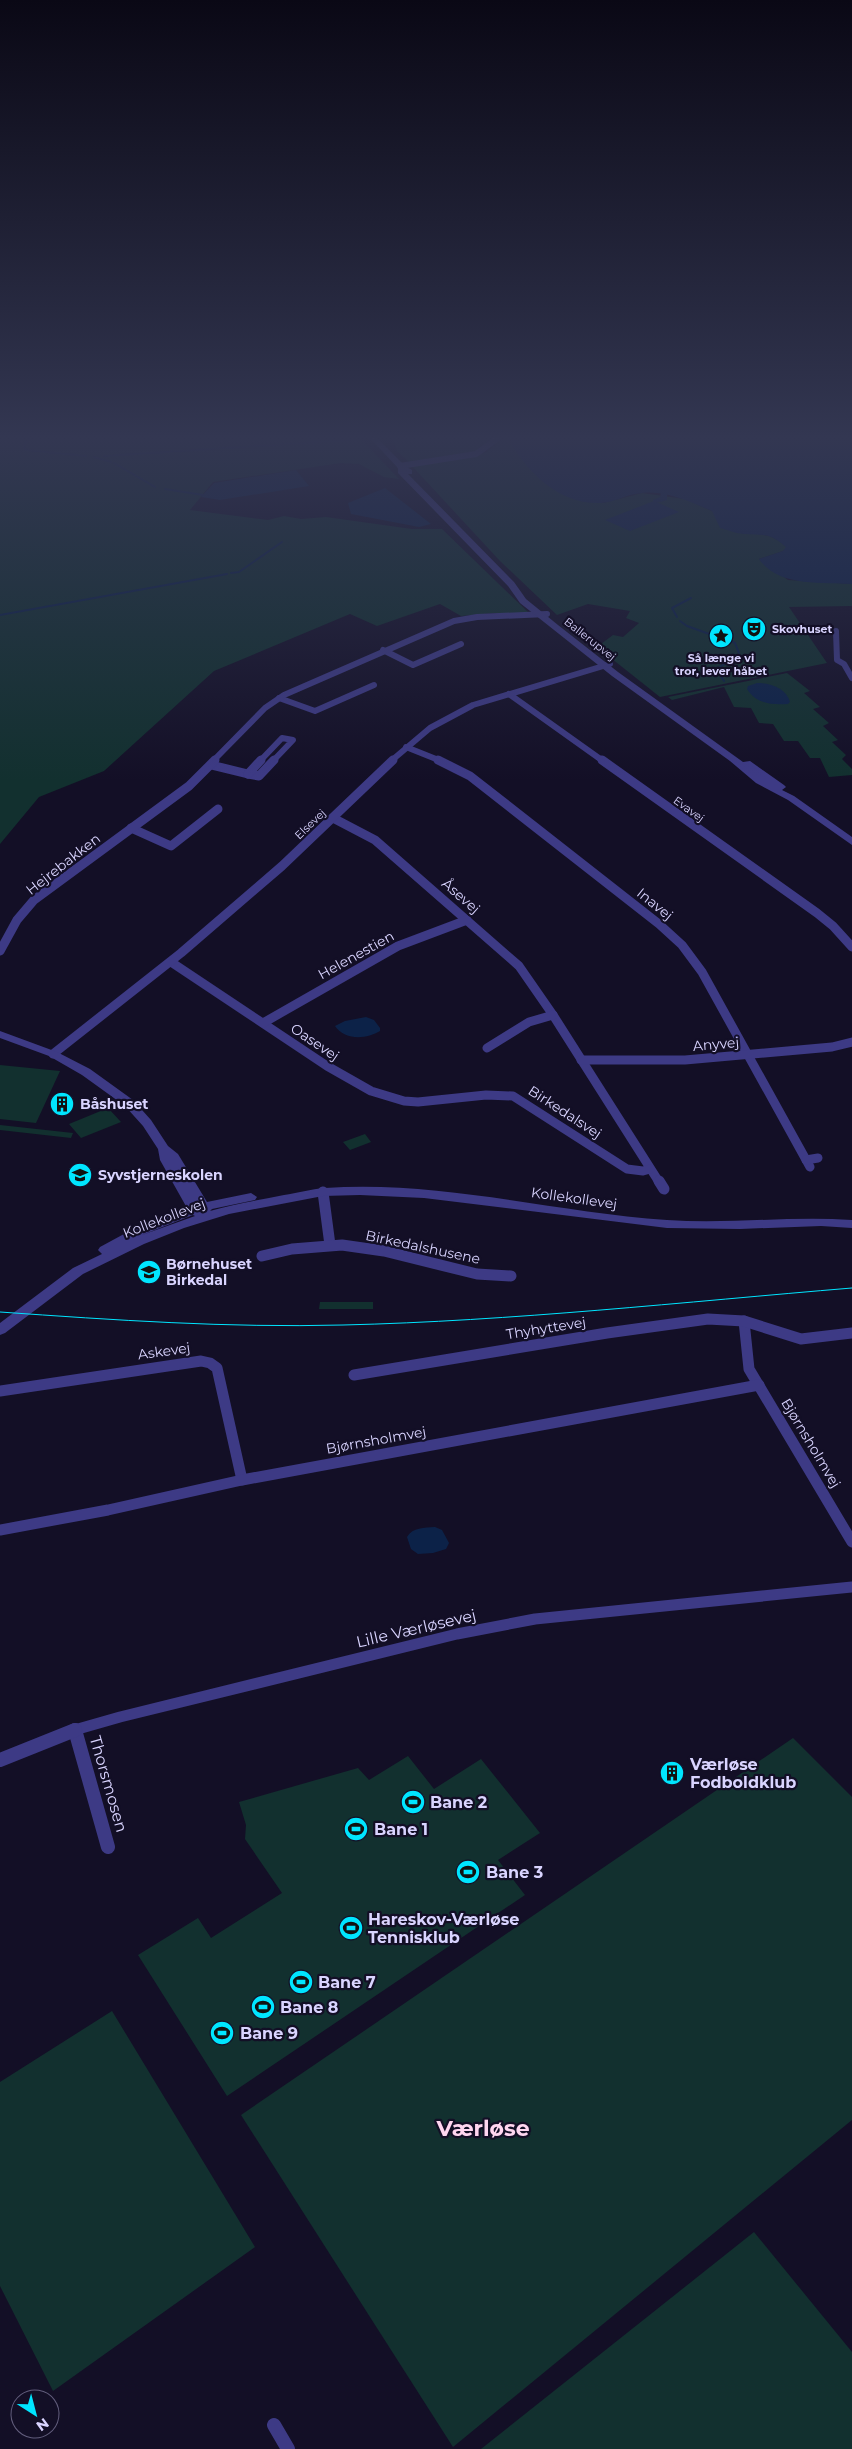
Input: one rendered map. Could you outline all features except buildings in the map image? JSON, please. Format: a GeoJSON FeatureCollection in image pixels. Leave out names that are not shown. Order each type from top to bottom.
{"type":"FeatureCollection","features":[{"type":"Feature","properties":{"kind":"street","name":"Ballerupvej"},"geometry":{"type":"LineString","coordinates":[[480,552],[511,584],[523,601],[544,614],[607,665],[729,752],[764,773],[791,798],[852,842]]}},
{"type":"Feature","properties":{"kind":"street","name":"Hejrebakken"},"geometry":{"type":"LineString","coordinates":[[0,951],[17,920],[34,900],[188,786],[211,765],[265,708],[279,698],[445,624],[464,618],[544,614]]}},
{"type":"Feature","properties":{"kind":"street"},"geometry":{"type":"LineString","coordinates":[[836,631],[838,660],[844,664],[852,678]]}},
{"type":"Feature","properties":{"kind":"street"},"geometry":{"type":"LineString","coordinates":[[384,650],[413,665],[461,644]]}},
{"type":"Feature","properties":{"kind":"street"},"geometry":{"type":"LineString","coordinates":[[844,664],[852,664]]}},
{"type":"Feature","properties":{"kind":"street","name":"Elsevej"},"geometry":{"type":"LineString","coordinates":[[53,1054],[171,962],[282,866],[406,747],[430,728],[456,713],[509,694],[607,665]]}},
{"type":"Feature","properties":{"kind":"street"},"geometry":{"type":"LineString","coordinates":[[279,698],[315,711],[374,685]]}},
{"type":"Feature","properties":{"kind":"street","name":"Evavej"},"geometry":{"type":"LineString","coordinates":[[509,694],[817,913],[833,926],[852,947]]}},
{"type":"Feature","properties":{"kind":"street"},"geometry":{"type":"LineString","coordinates":[[211,765],[248,774],[259,776],[293,740],[282,738],[248,774]]}},
{"type":"Feature","properties":{"kind":"street","name":"Inavej"},"geometry":{"type":"LineString","coordinates":[[406,747],[446,763],[470,776],[659,924],[682,945],[702,972],[808,1163],[818,1158]]}},
{"type":"Feature","properties":{"kind":"street"},"geometry":{"type":"LineString","coordinates":[[131,828],[171,846],[218,809]]}},
{"type":"Feature","properties":{"kind":"street","name":"Åsevej"},"geometry":{"type":"LineString","coordinates":[[333,818],[375,840],[519,966],[553,1015],[664,1189]]}},
{"type":"Feature","properties":{"kind":"street","name":"Helenestien"},"geometry":{"type":"LineString","coordinates":[[263,1023],[398,946],[467,920]]}},
{"type":"Feature","properties":{"kind":"street","name":"Oasevej"},"geometry":{"type":"LineString","coordinates":[[171,962],[336,1072],[372,1092],[407,1101],[431,1102],[460,1099]]}},
{"type":"Feature","properties":{"kind":"street"},"geometry":{"type":"LineString","coordinates":[[486,1048],[529,1022],[553,1015]]}},
{"type":"Feature","properties":{"kind":"street"},"geometry":{"type":"LineString","coordinates":[[0,1034],[53,1054],[94,1077],[128,1103],[147,1122],[164,1150],[166,1160],[201,1211]]}},
{"type":"Feature","properties":{"kind":"street","name":"Anyvej"},"geometry":{"type":"LineString","coordinates":[[580,1060],[685,1060],[748,1055],[852,1042]]}},
{"type":"Feature","properties":{"kind":"street","name":"Birkedalsvej"},"geometry":{"type":"LineString","coordinates":[[460,1099],[498,1093],[513,1096],[627,1169],[643,1172],[650,1169]]}},
{"type":"Feature","properties":{"kind":"street","name":"Kollekollevej"},"geometry":{"type":"LineString","coordinates":[[0,1330],[78,1271],[201,1211],[263,1203],[323,1192],[360,1191],[424,1194],[667,1224],[740,1225],[820,1222],[852,1224]]}},
{"type":"Feature","properties":{"kind":"street"},"geometry":{"type":"LineString","coordinates":[[323,1192],[330,1245]]}},
{"type":"Feature","properties":{"kind":"street","name":"Kollekollevej"},"geometry":{"type":"LineString","coordinates":[[820,1222],[852,1216]]}},
{"type":"Feature","properties":{"kind":"street","name":"Birkedalshusene"},"geometry":{"type":"LineString","coordinates":[[262,1256],[292,1249],[330,1245],[384,1250],[477,1274],[511,1276]]}},
{"type":"Feature","properties":{"kind":"street","name":"Thyhyttevej"},"geometry":{"type":"LineString","coordinates":[[354,1375],[635,1329],[708,1319],[744,1320],[802,1339],[852,1334]]}},
{"type":"Feature","properties":{"kind":"street","name":"Bjørnsholmvej"},"geometry":{"type":"LineString","coordinates":[[744,1320],[749,1369],[852,1542]]}},
{"type":"Feature","properties":{"kind":"street","name":"Askevej"},"geometry":{"type":"LineString","coordinates":[[0,1390],[202,1361],[210,1363],[217,1368],[242,1480]]}},
{"type":"Feature","properties":{"kind":"street","name":"Bjørnsholmvej"},"geometry":{"type":"LineString","coordinates":[[0,1530],[108,1510],[242,1480],[759,1385]]}},
{"type":"Feature","properties":{"kind":"street","name":"Lille Værløsevej"},"geometry":{"type":"LineString","coordinates":[[0,1760],[75,1730],[186,1700],[501,1625],[607,1610],[852,1587]]}},
{"type":"Feature","properties":{"kind":"street","name":"Thorsmosen"},"geometry":{"type":"LineString","coordinates":[[75,1730],[108,1847]]}},
{"type":"Feature","properties":{"kind":"street"},"geometry":{"type":"LineString","coordinates":[[274,2425],[288,2449]]}},
{"type":"Feature","properties":{"kind":"green space"},"geometry":{"type":"Polygon","coordinates":[[[0,552],[466,552],[529,613],[494,613],[461,616],[440,604],[377,626],[350,614],[214,671],[104,771],[39,797],[0,844],[0,552]]]}},
{"type":"Feature","properties":{"kind":"green space"},"geometry":{"type":"Polygon","coordinates":[[[492,552],[779,552],[759,559],[788,580],[852,584],[852,606],[789,607],[827,663],[660,697],[597,647],[613,635],[623,637],[639,623],[626,618],[630,611],[588,604],[557,615],[492,552]]]}},
{"type":"Feature","properties":{"kind":"green space"},"geometry":{"type":"Polygon","coordinates":[[[787,673],[810,691],[804,693],[820,707],[813,709],[829,723],[823,726],[838,740],[832,742],[846,755],[842,759],[852,769],[852,775],[829,777],[820,758],[810,758],[798,741],[784,741],[773,724],[759,723],[751,708],[734,707],[724,687],[672,700],[668,697],[787,673]]]}},
{"type":"Feature","properties":{"kind":"green space"},"geometry":{"type":"Polygon","coordinates":[[[0,1065],[60,1071],[36,1123],[0,1119],[0,1065]]]}},
{"type":"Feature","properties":{"kind":"green space"},"geometry":{"type":"Polygon","coordinates":[[[108,1108],[121,1122],[81,1138],[69,1124],[108,1108]]]}},
{"type":"Feature","properties":{"kind":"green space"},"geometry":{"type":"Polygon","coordinates":[[[0,1125],[73,1133],[71,1138],[0,1130],[0,1125]]]}},
{"type":"Feature","properties":{"kind":"green space"},"geometry":{"type":"Polygon","coordinates":[[[365,1134],[371,1142],[350,1150],[343,1142],[365,1134]]]}},
{"type":"Feature","properties":{"kind":"green space"},"geometry":{"type":"Polygon","coordinates":[[[320,1302],[373,1302],[373,1309],[319,1309],[320,1302]]]}},
{"type":"Feature","properties":{"kind":"green space"},"geometry":{"type":"Polygon","coordinates":[[[793,1738],[852,1797],[852,2120],[453,2447],[241,2115],[793,1738]]]}},
{"type":"Feature","properties":{"kind":"green space","name":"Hareskov-Værløse Tennisklub"},"geometry":{"type":"Polygon","coordinates":[[[408,1756],[434,1789],[481,1759],[540,1833],[498,1860],[525,1895],[227,2096],[138,1955],[198,1918],[211,1938],[282,1893],[245,1839],[246,1825],[239,1802],[358,1768],[369,1780],[408,1756]]]}},
{"type":"Feature","properties":{"kind":"green space"},"geometry":{"type":"Polygon","coordinates":[[[112,2011],[255,2247],[56,2389],[52,2389],[0,2286],[0,2082],[112,2011]]]}},
{"type":"Feature","properties":{"kind":"green space"},"geometry":{"type":"Polygon","coordinates":[[[754,2232],[852,2352],[852,2449],[481,2449],[754,2232]]]}},
{"type":"Feature","properties":{"kind":"water"},"geometry":{"type":"Polygon","coordinates":[[[779,552],[852,552],[852,584],[814,583],[789,579],[767,568],[759,559],[779,552]]]}},
{"type":"Feature","properties":{"kind":"water"},"geometry":{"type":"Polygon","coordinates":[[[757,683],[777,687],[785,693],[790,702],[788,704],[776,704],[760,701],[747,689],[748,686],[757,683]]]}},
{"type":"Feature","properties":{"kind":"water"},"geometry":{"type":"Polygon","coordinates":[[[366,1017],[374,1020],[380,1031],[369,1036],[356,1037],[344,1034],[335,1026],[345,1021],[366,1017]]]}},
{"type":"Feature","properties":{"kind":"water"},"geometry":{"type":"Polygon","coordinates":[[[435,1527],[442,1530],[449,1543],[446,1549],[433,1553],[418,1554],[411,1549],[407,1537],[412,1531],[435,1527]]]}},
{"type":"Feature","properties":{"kind":"waterway"},"geometry":{"type":"LineString","coordinates":[[231,573],[239,572],[267,552]]}},
{"type":"Feature","properties":{"kind":"waterway"},"geometry":{"type":"LineString","coordinates":[[0,615],[227,574]]}},
{"type":"Feature","properties":{"kind":"waterway"},"geometry":{"type":"LineString","coordinates":[[677,617],[672,608],[691,598]]}},
{"type":"Feature","properties":{"kind":"waterway"},"geometry":{"type":"LineString","coordinates":[[680,621],[687,626],[712,635]]}},
{"type":"Feature","properties":{"kind":"waterway"},"geometry":{"type":"LineString","coordinates":[[721,636],[735,643],[739,653]]}},
{"type":"Feature","properties":{"kind":"waterway"},"geometry":{"type":"LineString","coordinates":[[724,681],[716,669],[739,656]]}},
{"type":"Feature","properties":{"kind":"tram line"},"geometry":{"type":"LineString","coordinates":[[0,1312],[214,1324],[343,1325],[470,1320],[852,1288]]}},
{"type":"Feature","properties":{"kind":"place","name":"Skovhuset"},"geometry":{"type":"Point","coordinates":[754,629]}},
{"type":"Feature","properties":{"kind":"place","name":"Så længe vi tror, lever håbet"},"geometry":{"type":"Point","coordinates":[721,636]}},
{"type":"Feature","properties":{"kind":"place","name":"Båshuset"},"geometry":{"type":"Point","coordinates":[62,1104]}},
{"type":"Feature","properties":{"kind":"place","name":"Syvstjerneskolen"},"geometry":{"type":"Point","coordinates":[80,1175]}},
{"type":"Feature","properties":{"kind":"place","name":"Børnehuset Birkedal"},"geometry":{"type":"Point","coordinates":[149,1272]}},
{"type":"Feature","properties":{"kind":"place","name":"Værløse Fodboldklub"},"geometry":{"type":"Point","coordinates":[672,1773]}},
{"type":"Feature","properties":{"kind":"place","name":"Bane 2"},"geometry":{"type":"Point","coordinates":[413,1802]}},
{"type":"Feature","properties":{"kind":"place","name":"Bane 1"},"geometry":{"type":"Point","coordinates":[356,1829]}},
{"type":"Feature","properties":{"kind":"place","name":"Bane 3"},"geometry":{"type":"Point","coordinates":[468,1872]}},
{"type":"Feature","properties":{"kind":"place","name":"Hareskov-Værløse Tennisklub"},"geometry":{"type":"Point","coordinates":[351,1928]}},
{"type":"Feature","properties":{"kind":"place","name":"Bane 7"},"geometry":{"type":"Point","coordinates":[301,1982]}},
{"type":"Feature","properties":{"kind":"place","name":"Bane 8"},"geometry":{"type":"Point","coordinates":[263,2007]}},
{"type":"Feature","properties":{"kind":"place","name":"Bane 9"},"geometry":{"type":"Point","coordinates":[222,2033]}},
{"type":"Feature","properties":{"kind":"district","name":"Værløse"},"geometry":{"type":"Point","coordinates":[483,2128]}}]}
